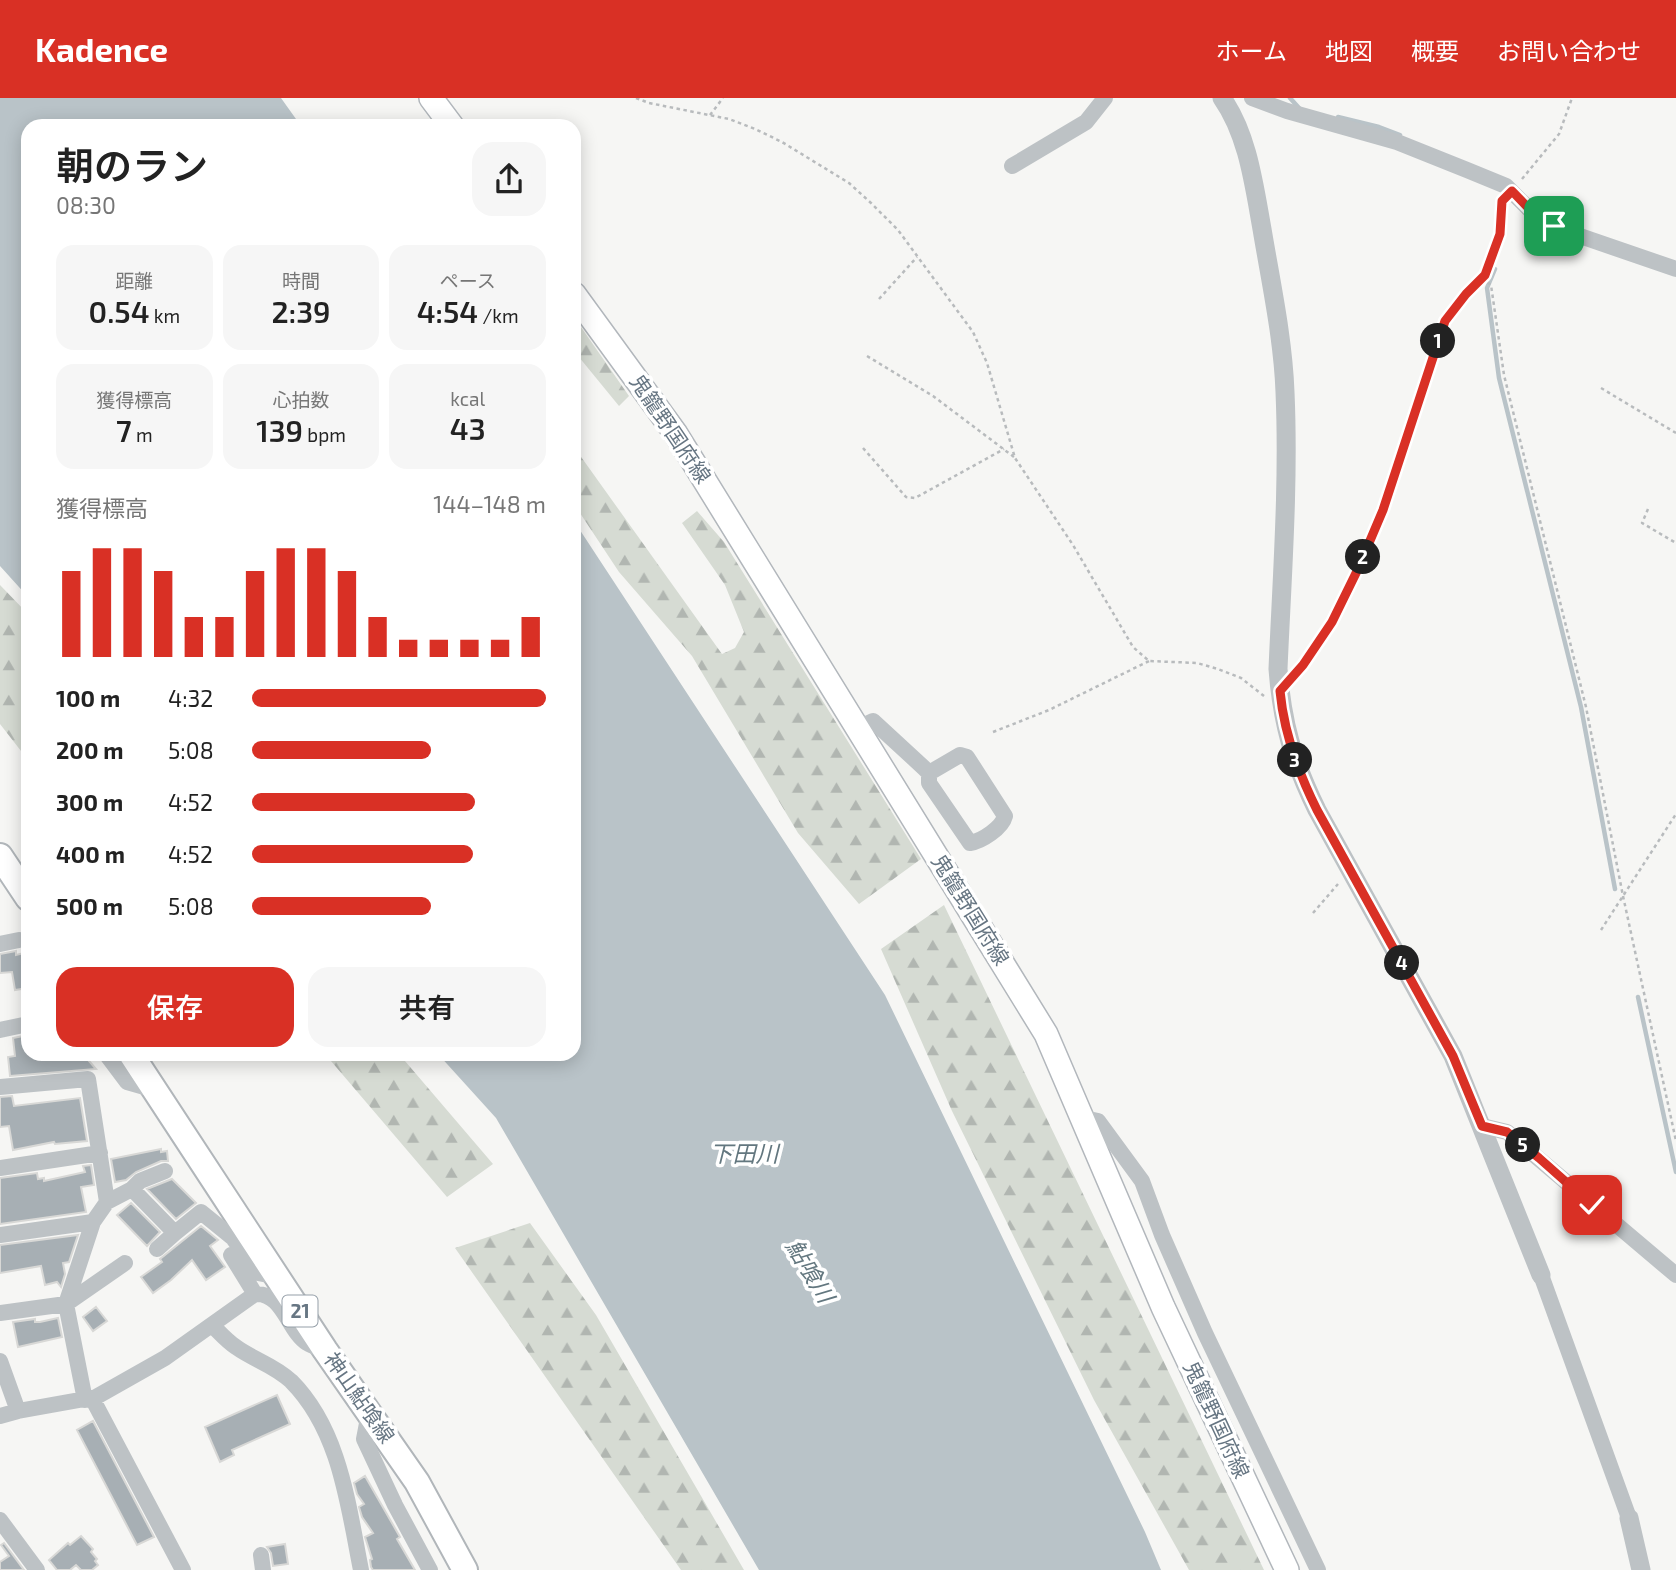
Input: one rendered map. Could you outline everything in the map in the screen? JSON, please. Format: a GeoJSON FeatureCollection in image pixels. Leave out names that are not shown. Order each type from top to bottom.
{"type":"FeatureCollection","features":[{"type":"Feature","properties":{"kind":"main road"},"geometry":{"type":"LineString","coordinates":[[431,98],[447,119]]}},
{"type":"Feature","properties":{"kind":"main road","name":"鬼籠野国府線"},"geometry":{"type":"LineString","coordinates":[[581,304],[676,434],[1046,1034],[1163,1307],[1287,1570]]}},
{"type":"Feature","properties":{"kind":"main road"},"geometry":{"type":"LineString","coordinates":[[0,856],[21,888]]}},
{"type":"Feature","properties":{"kind":"main road","name":"神山鮎喰線"},"geometry":{"type":"LineString","coordinates":[[136,1061],[326,1350],[417,1482],[465,1570]]}},
{"type":"Feature","properties":{"kind":"street"},"geometry":{"type":"LineString","coordinates":[[1012,166],[1086,122],[1105,98]]}},
{"type":"Feature","properties":{"kind":"street"},"geometry":{"type":"LineString","coordinates":[[1222,98],[1240,131],[1253,184],[1283,366],[1286,436],[1278,669],[1288,736],[1298,771],[1453,1056],[1541,1275],[1629,1518],[1641,1570]]}},
{"type":"Feature","properties":{"kind":"street"},"geometry":{"type":"LineString","coordinates":[[1252,98],[1287,111],[1397,142],[1506,186],[1538,218],[1554,226],[1676,269]]}},
{"type":"Feature","properties":{"kind":"street"},"geometry":{"type":"LineString","coordinates":[[858,729],[873,721],[929,773],[929,783],[970,843],[977,842],[1003,822],[1005,816],[967,757],[960,755],[929,773]]}},
{"type":"Feature","properties":{"kind":"street"},"geometry":{"type":"LineString","coordinates":[[0,944],[19,940]]}},
{"type":"Feature","properties":{"kind":"street"},"geometry":{"type":"LineString","coordinates":[[0,1031],[21,1026]]}},
{"type":"Feature","properties":{"kind":"street"},"geometry":{"type":"LineString","coordinates":[[111,1061],[127,1082],[155,1090]]}},
{"type":"Feature","properties":{"kind":"street"},"geometry":{"type":"LineString","coordinates":[[0,1087],[88,1079],[107,1202]]}},
{"type":"Feature","properties":{"kind":"street"},"geometry":{"type":"LineString","coordinates":[[1084,1118],[1098,1121],[1142,1181],[1162,1235],[1205,1332],[1318,1570]]}},
{"type":"Feature","properties":{"kind":"street"},"geometry":{"type":"LineString","coordinates":[[1482,1126],[1507,1132],[1676,1275]]}},
{"type":"Feature","properties":{"kind":"street"},"geometry":{"type":"LineString","coordinates":[[0,1168],[100,1153]]}},
{"type":"Feature","properties":{"kind":"street"},"geometry":{"type":"LineString","coordinates":[[165,1171],[141,1181],[107,1202],[93,1222],[66,1304],[88,1399],[183,1570]]}},
{"type":"Feature","properties":{"kind":"street"},"geometry":{"type":"LineString","coordinates":[[132,1189],[175,1233]]}},
{"type":"Feature","properties":{"kind":"street"},"geometry":{"type":"LineString","coordinates":[[157,1249],[201,1212],[233,1238],[258,1273],[278,1277]]}},
{"type":"Feature","properties":{"kind":"street"},"geometry":{"type":"LineString","coordinates":[[0,1236],[93,1222]]}},
{"type":"Feature","properties":{"kind":"street"},"geometry":{"type":"LineString","coordinates":[[231,1255],[255,1294]]}},
{"type":"Feature","properties":{"kind":"street"},"geometry":{"type":"LineString","coordinates":[[0,1313],[66,1304],[125,1263]]}},
{"type":"Feature","properties":{"kind":"street"},"geometry":{"type":"LineString","coordinates":[[0,1416],[88,1399],[165,1358],[255,1294],[262,1293],[280,1307],[305,1342],[326,1350]]}},
{"type":"Feature","properties":{"kind":"street"},"geometry":{"type":"LineString","coordinates":[[212,1325],[237,1348],[280,1372],[303,1395],[314,1413],[338,1462],[361,1570]]}},
{"type":"Feature","properties":{"kind":"street"},"geometry":{"type":"LineString","coordinates":[[0,1362],[18,1411]]}},
{"type":"Feature","properties":{"kind":"street"},"geometry":{"type":"LineString","coordinates":[[369,1413],[364,1439],[430,1570]]}},
{"type":"Feature","properties":{"kind":"street"},"geometry":{"type":"LineString","coordinates":[[0,1520],[37,1570]]}},
{"type":"Feature","properties":{"kind":"path"},"geometry":{"type":"LineString","coordinates":[[636,98],[729,119],[755,129],[782,142],[849,183],[898,230],[973,332],[987,363],[1015,458]]}},
{"type":"Feature","properties":{"kind":"path"},"geometry":{"type":"LineString","coordinates":[[710,115],[723,98]]}},
{"type":"Feature","properties":{"kind":"path"},"geometry":{"type":"LineString","coordinates":[[993,732],[1049,710],[1149,661],[1197,663],[1218,669],[1241,678],[1265,697],[1280,691],[1303,665],[1332,622],[1358,569],[1383,510],[1445,321],[1482,278],[1500,234],[1502,201],[1559,134],[1572,98]]}},
{"type":"Feature","properties":{"kind":"path"},"geometry":{"type":"LineString","coordinates":[[879,299],[918,257]]}},
{"type":"Feature","properties":{"kind":"path"},"geometry":{"type":"LineString","coordinates":[[1482,278],[1491,285],[1504,375],[1586,707],[1676,1141]]}},
{"type":"Feature","properties":{"kind":"path"},"geometry":{"type":"LineString","coordinates":[[867,356],[933,396],[1015,458],[1073,545],[1133,647],[1149,661]]}},
{"type":"Feature","properties":{"kind":"path"},"geometry":{"type":"LineString","coordinates":[[1601,388],[1676,433]]}},
{"type":"Feature","properties":{"kind":"path"},"geometry":{"type":"LineString","coordinates":[[863,449],[906,497],[915,498],[1004,449]]}},
{"type":"Feature","properties":{"kind":"path"},"geometry":{"type":"LineString","coordinates":[[1648,509],[1642,523],[1676,543]]}},
{"type":"Feature","properties":{"kind":"path"},"geometry":{"type":"LineString","coordinates":[[1601,930],[1676,814]]}},
{"type":"Feature","properties":{"kind":"path"},"geometry":{"type":"LineString","coordinates":[[1313,914],[1350,870]]}},
{"type":"Feature","properties":{"kind":"green space"},"geometry":{"type":"Polygon","coordinates":[[[581,327],[629,396],[619,406],[581,360],[581,327]]]}},
{"type":"Feature","properties":{"kind":"green space"},"geometry":{"type":"Polygon","coordinates":[[[581,457],[722,654],[735,648],[744,632],[725,585],[682,523],[697,511],[724,542],[921,859],[859,904],[798,833],[692,656],[619,572],[581,515],[581,457]]]}},
{"type":"Feature","properties":{"kind":"green space"},"geometry":{"type":"Polygon","coordinates":[[[0,585],[21,607],[21,751],[0,724],[0,585]]]}},
{"type":"Feature","properties":{"kind":"green space"},"geometry":{"type":"Polygon","coordinates":[[[944,905],[1264,1570],[1189,1570],[1094,1400],[952,1111],[881,949],[944,905]]]}},
{"type":"Feature","properties":{"kind":"green space"},"geometry":{"type":"Polygon","coordinates":[[[331,1061],[405,1061],[493,1164],[447,1197],[331,1061]]]}},
{"type":"Feature","properties":{"kind":"green space"},"geometry":{"type":"Polygon","coordinates":[[[530,1223],[596,1315],[744,1570],[681,1570],[455,1248],[530,1223]]]}},
{"type":"Feature","properties":{"kind":"water"},"geometry":{"type":"Polygon","coordinates":[[[0,98],[281,98],[296,119],[21,119],[21,589],[0,566],[0,98]]]}},
{"type":"Feature","properties":{"kind":"water","name":"下田川"},"geometry":{"type":"Polygon","coordinates":[[[581,532],[885,995],[1161,1570],[759,1570],[496,1118],[444,1061],[581,1061],[581,532]]]}},
{"type":"Feature","properties":{"kind":"building"},"geometry":{"type":"Polygon","coordinates":[[[16,951],[16,955],[21,954],[21,989],[15,990],[12,972],[0,973],[0,954],[16,951]]]}},
{"type":"Feature","properties":{"kind":"building"},"geometry":{"type":"Polygon","coordinates":[[[21,1036],[21,1061],[89,1061],[96,1069],[10,1076],[8,1057],[15,1056],[13,1038],[21,1036]]]}},
{"type":"Feature","properties":{"kind":"building"},"geometry":{"type":"Polygon","coordinates":[[[12,1096],[14,1106],[80,1098],[87,1141],[54,1142],[13,1150],[9,1126],[0,1127],[0,1097],[12,1096]]]}},
{"type":"Feature","properties":{"kind":"building"},"geometry":{"type":"Polygon","coordinates":[[[161,1149],[161,1152],[167,1151],[168,1161],[161,1161],[136,1172],[126,1180],[115,1182],[111,1159],[161,1149]]]}},
{"type":"Feature","properties":{"kind":"building"},"geometry":{"type":"Polygon","coordinates":[[[91,1165],[94,1185],[81,1187],[86,1212],[0,1224],[0,1178],[37,1173],[38,1179],[44,1178],[44,1181],[85,1172],[83,1166],[91,1165]]]}},
{"type":"Feature","properties":{"kind":"building"},"geometry":{"type":"Polygon","coordinates":[[[172,1179],[196,1203],[176,1219],[147,1189],[172,1179]]]}},
{"type":"Feature","properties":{"kind":"building"},"geometry":{"type":"Polygon","coordinates":[[[131,1203],[160,1232],[147,1246],[117,1215],[131,1203]]]}},
{"type":"Feature","properties":{"kind":"building"},"geometry":{"type":"Polygon","coordinates":[[[201,1226],[218,1240],[210,1246],[225,1267],[206,1280],[192,1260],[153,1293],[141,1277],[162,1262],[160,1259],[201,1226]]]}},
{"type":"Feature","properties":{"kind":"building"},"geometry":{"type":"Polygon","coordinates":[[[78,1235],[69,1262],[63,1263],[65,1274],[61,1287],[57,1282],[45,1285],[41,1266],[0,1273],[0,1245],[78,1235]]]}},
{"type":"Feature","properties":{"kind":"building"},"geometry":{"type":"Polygon","coordinates":[[[96,1307],[107,1321],[93,1331],[83,1317],[96,1307]]]}},
{"type":"Feature","properties":{"kind":"building"},"geometry":{"type":"Polygon","coordinates":[[[58,1318],[62,1337],[18,1347],[13,1322],[35,1319],[35,1322],[40,1322],[58,1318]]]}},
{"type":"Feature","properties":{"kind":"building"},"geometry":{"type":"Polygon","coordinates":[[[277,1395],[290,1424],[232,1450],[234,1455],[220,1462],[205,1427],[277,1395]]]}},
{"type":"Feature","properties":{"kind":"building"},"geometry":{"type":"Polygon","coordinates":[[[93,1421],[154,1537],[137,1545],[77,1430],[93,1421]]]}},
{"type":"Feature","properties":{"kind":"building"},"geometry":{"type":"Polygon","coordinates":[[[365,1476],[400,1537],[397,1539],[415,1570],[373,1570],[371,1567],[372,1559],[365,1537],[373,1533],[362,1517],[359,1507],[364,1504],[354,1483],[365,1476]]]}},
{"type":"Feature","properties":{"kind":"building"},"geometry":{"type":"Polygon","coordinates":[[[81,1536],[93,1549],[91,1552],[98,1565],[92,1570],[81,1570],[76,1565],[70,1570],[57,1570],[49,1560],[68,1543],[70,1545],[81,1536]]]}},
{"type":"Feature","properties":{"kind":"building"},"geometry":{"type":"Polygon","coordinates":[[[4,1543],[24,1570],[0,1570],[0,1562],[9,1556],[1,1545],[4,1543]]]}},
{"type":"Feature","properties":{"kind":"building"},"geometry":{"type":"Polygon","coordinates":[[[285,1544],[288,1564],[273,1566],[267,1547],[285,1544]]]}},
{"type":"Feature","properties":{"kind":"waterway"},"geometry":{"type":"LineString","coordinates":[[1290,98],[1299,108]]}},
{"type":"Feature","properties":{"kind":"waterway"},"geometry":{"type":"LineString","coordinates":[[1338,117],[1400,135]]}},
{"type":"Feature","properties":{"kind":"waterway"},"geometry":{"type":"LineString","coordinates":[[1495,269],[1487,288],[1499,378],[1581,707],[1615,889]]}},
{"type":"Feature","properties":{"kind":"waterway"},"geometry":{"type":"LineString","coordinates":[[1638,997],[1676,1172]]}},
{"type":"Feature","properties":{"kind":"route"},"geometry":{"type":"LineString","coordinates":[[1554,226],[1538,218],[1512,191],[1502,201],[1500,234],[1485,275],[1445,321],[1383,510],[1358,569],[1332,622],[1303,665],[1280,691],[1298,771],[1453,1056],[1482,1126],[1507,1132],[1592,1205]]}},
{"type":"Feature","properties":{"kind":"water label","name":"鮎喰川"},"geometry":{"type":"Point","coordinates":[810,1271]}}]}
